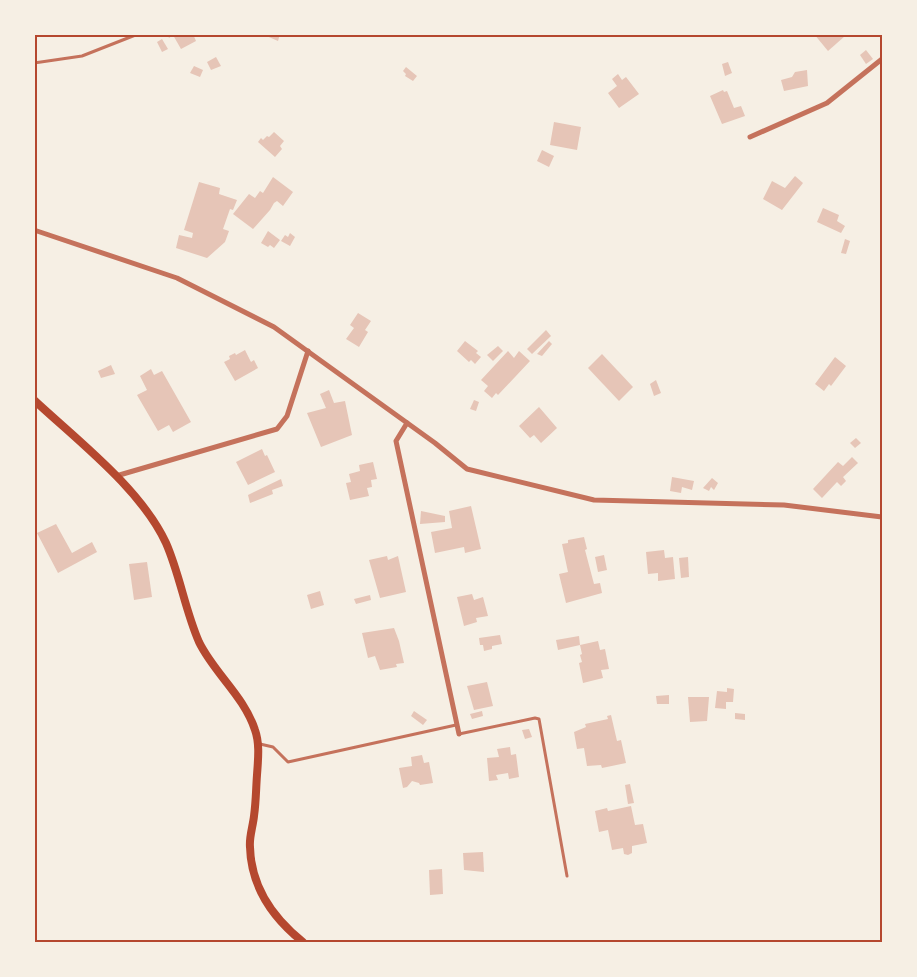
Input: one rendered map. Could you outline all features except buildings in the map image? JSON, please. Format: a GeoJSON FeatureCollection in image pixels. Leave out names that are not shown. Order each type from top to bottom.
{"type":"FeatureCollection","features":[{"type":"Feature","properties":{"kind":"main road"},"geometry":{"type":"LineString","coordinates":[[34,400],[116,476],[137,499],[166,543],[200,644],[245,709],[255,729],[258,744],[255,812],[250,845],[252,868],[260,891],[272,912],[289,931],[303,942]]}},
{"type":"Feature","properties":{"kind":"street"},"geometry":{"type":"LineString","coordinates":[[750,137],[828,103],[882,59]]}},
{"type":"Feature","properties":{"kind":"street"},"geometry":{"type":"LineString","coordinates":[[34,230],[177,278],[274,327],[467,469],[594,500],[784,504],[882,517]]}},
{"type":"Feature","properties":{"kind":"street"},"geometry":{"type":"LineString","coordinates":[[116,476],[270,433],[277,429],[286,416],[308,351]]}},
{"type":"Feature","properties":{"kind":"street"},"geometry":{"type":"LineString","coordinates":[[407,423],[396,441],[459,734]]}},
{"type":"Feature","properties":{"kind":"lane"},"geometry":{"type":"LineString","coordinates":[[34,63],[82,56],[138,34]]}},
{"type":"Feature","properties":{"kind":"lane"},"geometry":{"type":"LineString","coordinates":[[459,734],[535,717],[539,719],[567,876]]}},
{"type":"Feature","properties":{"kind":"lane"},"geometry":{"type":"LineString","coordinates":[[258,744],[273,747],[288,762],[457,725]]}}]}
